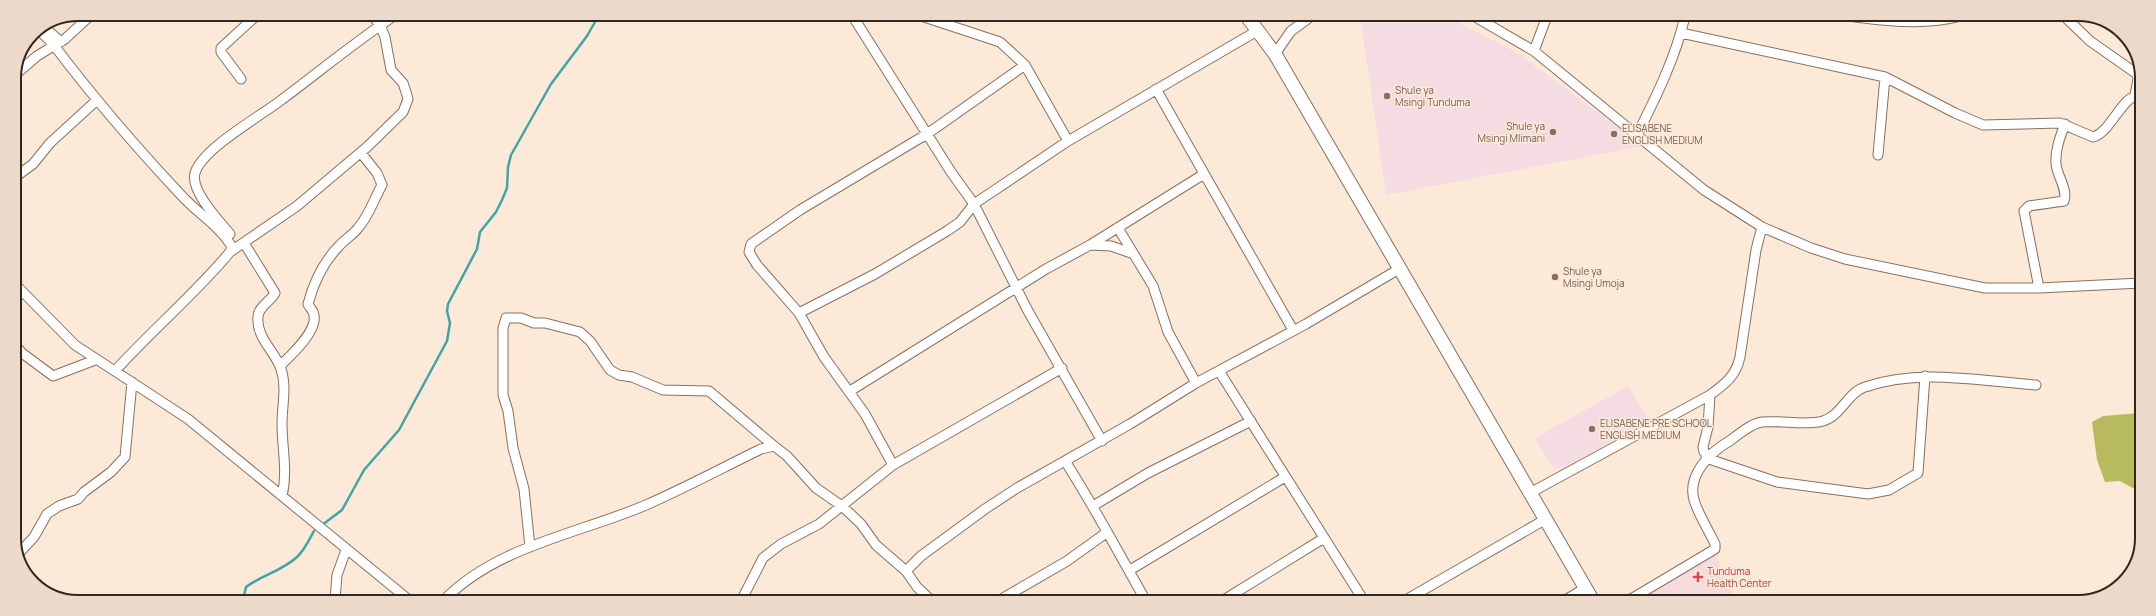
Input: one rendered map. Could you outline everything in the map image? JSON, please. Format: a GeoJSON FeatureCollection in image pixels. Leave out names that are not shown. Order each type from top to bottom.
{"type":"FeatureCollection","features":[{"type":"Feature","properties":{"kind":"highway"},"geometry":{"type":"LineString","coordinates":[[1250,21],[1275,54],[1589,595]]}},
{"type":"Feature","properties":{"kind":"street"},"geometry":{"type":"LineString","coordinates":[[22,70],[84,21]]}},
{"type":"Feature","properties":{"kind":"street"},"geometry":{"type":"LineString","coordinates":[[241,79],[221,52],[221,48],[250,21]]}},
{"type":"Feature","properties":{"kind":"street"},"geometry":{"type":"LineString","coordinates":[[231,249],[244,243],[281,218],[361,153],[398,120],[406,107],[408,99],[402,83],[391,70],[387,44],[380,25],[377,21]]}},
{"type":"Feature","properties":{"kind":"street"},"geometry":{"type":"LineString","coordinates":[[115,371],[140,343],[207,279],[231,249],[234,241],[231,235],[210,209],[196,188],[194,174],[200,164],[220,143],[386,21]]}},
{"type":"Feature","properties":{"kind":"street"},"geometry":{"type":"LineString","coordinates":[[856,21],[927,134],[974,204],[1016,289],[1102,441]]}},
{"type":"Feature","properties":{"kind":"street"},"geometry":{"type":"LineString","coordinates":[[936,21],[1000,42],[1025,64],[1068,140]]}},
{"type":"Feature","properties":{"kind":"street"},"geometry":{"type":"LineString","coordinates":[[1275,54],[1291,31],[1305,21]]}},
{"type":"Feature","properties":{"kind":"street"},"geometry":{"type":"LineString","coordinates":[[1481,21],[1534,50],[1704,190],[1762,227],[1811,248],[1845,259],[1985,288],[2039,288],[2135,283]]}},
{"type":"Feature","properties":{"kind":"street"},"geometry":{"type":"LineString","coordinates":[[1534,50],[1545,21]]}},
{"type":"Feature","properties":{"kind":"street"},"geometry":{"type":"LineString","coordinates":[[1637,135],[1657,96],[1681,33],[1684,21]]}},
{"type":"Feature","properties":{"kind":"street"},"geometry":{"type":"LineString","coordinates":[[2069,21],[2090,41],[2134,72]]}},
{"type":"Feature","properties":{"kind":"street"},"geometry":{"type":"LineString","coordinates":[[47,31],[97,100],[178,192],[224,235],[231,249]]}},
{"type":"Feature","properties":{"kind":"street"},"geometry":{"type":"LineString","coordinates":[[800,313],[875,274],[938,237],[960,222],[974,204],[1068,140],[1257,31]]}},
{"type":"Feature","properties":{"kind":"street"},"geometry":{"type":"LineString","coordinates":[[44,33],[57,43]]}},
{"type":"Feature","properties":{"kind":"street"},"geometry":{"type":"LineString","coordinates":[[1681,33],[1885,77],[1955,113],[1984,125],[2065,124],[2087,136],[2093,137],[2098,136],[2135,98]]}},
{"type":"Feature","properties":{"kind":"street"},"geometry":{"type":"LineString","coordinates":[[892,465],[865,414],[850,391],[824,357],[800,313],[757,265],[749,252],[751,244],[800,210],[927,134],[1025,64]]}},
{"type":"Feature","properties":{"kind":"street"},"geometry":{"type":"LineString","coordinates":[[1878,156],[1885,77]]}},
{"type":"Feature","properties":{"kind":"street"},"geometry":{"type":"LineString","coordinates":[[1156,89],[1293,330]]}},
{"type":"Feature","properties":{"kind":"street"},"geometry":{"type":"LineString","coordinates":[[21,173],[33,164],[50,144],[97,100]]}},
{"type":"Feature","properties":{"kind":"street"},"geometry":{"type":"LineString","coordinates":[[2039,288],[2024,211],[2029,206],[2064,201],[2061,176],[2056,164],[2057,146],[2065,124]]}},
{"type":"Feature","properties":{"kind":"street"},"geometry":{"type":"LineString","coordinates":[[280,366],[306,339],[314,320],[314,313],[308,304],[319,272],[332,254],[358,229],[367,216],[382,185],[377,172],[361,153]]}},
{"type":"Feature","properties":{"kind":"street"},"geometry":{"type":"LineString","coordinates":[[850,391],[1046,269],[1090,245],[1204,174]]}},
{"type":"Feature","properties":{"kind":"street"},"geometry":{"type":"LineString","coordinates":[[1530,493],[1710,395],[1734,376],[1738,368],[1752,290],[1756,250],[1762,227]]}},
{"type":"Feature","properties":{"kind":"street"},"geometry":{"type":"LineString","coordinates":[[1118,228],[1131,253],[1153,286],[1168,332],[1196,383]]}},
{"type":"Feature","properties":{"kind":"street"},"geometry":{"type":"LineString","coordinates":[[244,243],[275,293],[260,310],[258,321],[265,342],[280,366],[284,394],[282,425],[286,476],[282,496]]}},
{"type":"Feature","properties":{"kind":"street"},"geometry":{"type":"LineString","coordinates":[[1090,245],[1111,246],[1131,253]]}},
{"type":"Feature","properties":{"kind":"street"},"geometry":{"type":"LineString","coordinates":[[906,571],[921,556],[984,509],[1064,460],[1102,441],[1196,383],[1293,330],[1399,269]]}},
{"type":"Feature","properties":{"kind":"street"},"geometry":{"type":"LineString","coordinates":[[21,290],[64,335],[95,360],[115,371],[188,419],[346,550],[372,568],[403,595]]}},
{"type":"Feature","properties":{"kind":"street"},"geometry":{"type":"LineString","coordinates":[[530,547],[524,489],[513,448],[508,411],[503,395],[503,328],[506,318],[524,319],[534,323],[545,323],[580,332],[590,341],[610,370],[620,375],[632,377],[663,390],[709,391],[787,456],[816,488],[842,506],[861,524],[876,545],[906,571],[917,587],[926,595]]}},
{"type":"Feature","properties":{"kind":"street"},"geometry":{"type":"LineString","coordinates":[[21,352],[53,376],[95,360]]}},
{"type":"Feature","properties":{"kind":"street"},"geometry":{"type":"LineString","coordinates":[[745,595],[757,568],[770,552],[781,544],[818,524],[892,465],[1062,368]]}},
{"type":"Feature","properties":{"kind":"street"},"geometry":{"type":"LineString","coordinates":[[1218,371],[1360,595]]}},
{"type":"Feature","properties":{"kind":"street"},"geometry":{"type":"LineString","coordinates":[[1710,395],[1708,427],[1702,447],[1707,457],[1777,482],[1868,494],[1889,490],[1918,472],[1925,376]]}},
{"type":"Feature","properties":{"kind":"street"},"geometry":{"type":"LineString","coordinates":[[1638,595],[1706,554],[1716,546],[1694,502],[1694,489],[1698,472],[1707,457],[1728,441],[1760,422],[1822,421],[1835,414],[1863,387],[1896,379],[1925,376],[2036,386]]}},
{"type":"Feature","properties":{"kind":"street"},"geometry":{"type":"LineString","coordinates":[[22,550],[34,537],[47,514],[59,506],[78,499],[84,492],[111,472],[125,457],[132,382]]}},
{"type":"Feature","properties":{"kind":"street"},"geometry":{"type":"LineString","coordinates":[[1093,506],[1148,473],[1250,421]]}},
{"type":"Feature","properties":{"kind":"street"},"geometry":{"type":"LineString","coordinates":[[450,595],[472,577],[495,563],[530,547],[645,506],[761,449],[774,446]]}},
{"type":"Feature","properties":{"kind":"street"},"geometry":{"type":"LineString","coordinates":[[1064,460],[1093,506],[1106,533],[1130,570],[1142,595]]}},
{"type":"Feature","properties":{"kind":"street"},"geometry":{"type":"LineString","coordinates":[[1130,570],[1285,476]]}},
{"type":"Feature","properties":{"kind":"street"},"geometry":{"type":"LineString","coordinates":[[1414,595],[1546,519]]}},
{"type":"Feature","properties":{"kind":"street"},"geometry":{"type":"LineString","coordinates":[[1008,595],[1067,561],[1106,533]]}},
{"type":"Feature","properties":{"kind":"street"},"geometry":{"type":"LineString","coordinates":[[1232,595],[1324,538]]}},
{"type":"Feature","properties":{"kind":"street"},"geometry":{"type":"LineString","coordinates":[[336,595],[337,576],[346,550]]}},
{"type":"Feature","properties":{"kind":"street"},"geometry":{"type":"LineString","coordinates":[[1574,595],[1585,588]]}},
{"type":"Feature","properties":{"kind":"shaded area"},"geometry":{"type":"Polygon","coordinates":[[[1361,21],[1456,21],[1519,54],[1643,146],[1386,195],[1361,21]]]}},
{"type":"Feature","properties":{"kind":"shaded area","name":"ELISABENE PRE SCHOOL ENGLISH MEDIUM"},"geometry":{"type":"Polygon","coordinates":[[[1628,386],[1649,420],[1562,469],[1552,467],[1535,438],[1628,386]]]}},
{"type":"Feature","properties":{"kind":"shaded area","name":"Tunduma Health Center"},"geometry":{"type":"Polygon","coordinates":[[[1715,553],[1733,595],[1640,595],[1715,553]]]}},
{"type":"Feature","properties":{"kind":"green space"},"geometry":{"type":"Polygon","coordinates":[[[2135,413],[2135,489],[2120,481],[2105,482],[2097,460],[2092,422],[2103,416],[2135,413]]]}},
{"type":"Feature","properties":{"kind":"waterway"},"geometry":{"type":"LineString","coordinates":[[322,525],[342,510],[364,470],[399,430],[447,341],[450,323],[447,311],[448,304],[477,249],[480,232],[496,212],[502,200],[507,188],[508,167],[511,155],[551,84],[587,36],[596,21]]}},
{"type":"Feature","properties":{"kind":"waterway"},"geometry":{"type":"LineString","coordinates":[[244,595],[246,587],[291,562],[297,557],[302,552],[314,531]]}},
{"type":"Feature","properties":{"kind":"place","name":"Shule ya Msingi Tunduma"},"geometry":{"type":"Point","coordinates":[1387,96]}},
{"type":"Feature","properties":{"kind":"place","name":"Shule ya Msingi Mlimani"},"geometry":{"type":"Point","coordinates":[1553,132]}},
{"type":"Feature","properties":{"kind":"place","name":"ELISABENE ENGLISH MEDIUM"},"geometry":{"type":"Point","coordinates":[1614,134]}},
{"type":"Feature","properties":{"kind":"place","name":"Shule ya Msingi Umoja"},"geometry":{"type":"Point","coordinates":[1555,277]}},
{"type":"Feature","properties":{"kind":"place","name":"ELISABENE PRE SCHOOL ENGLISH MEDIUM"},"geometry":{"type":"Point","coordinates":[1592,429]}},
{"type":"Feature","properties":{"kind":"place","name":"Tunduma Health Center"},"geometry":{"type":"Point","coordinates":[1698,577]}}]}
